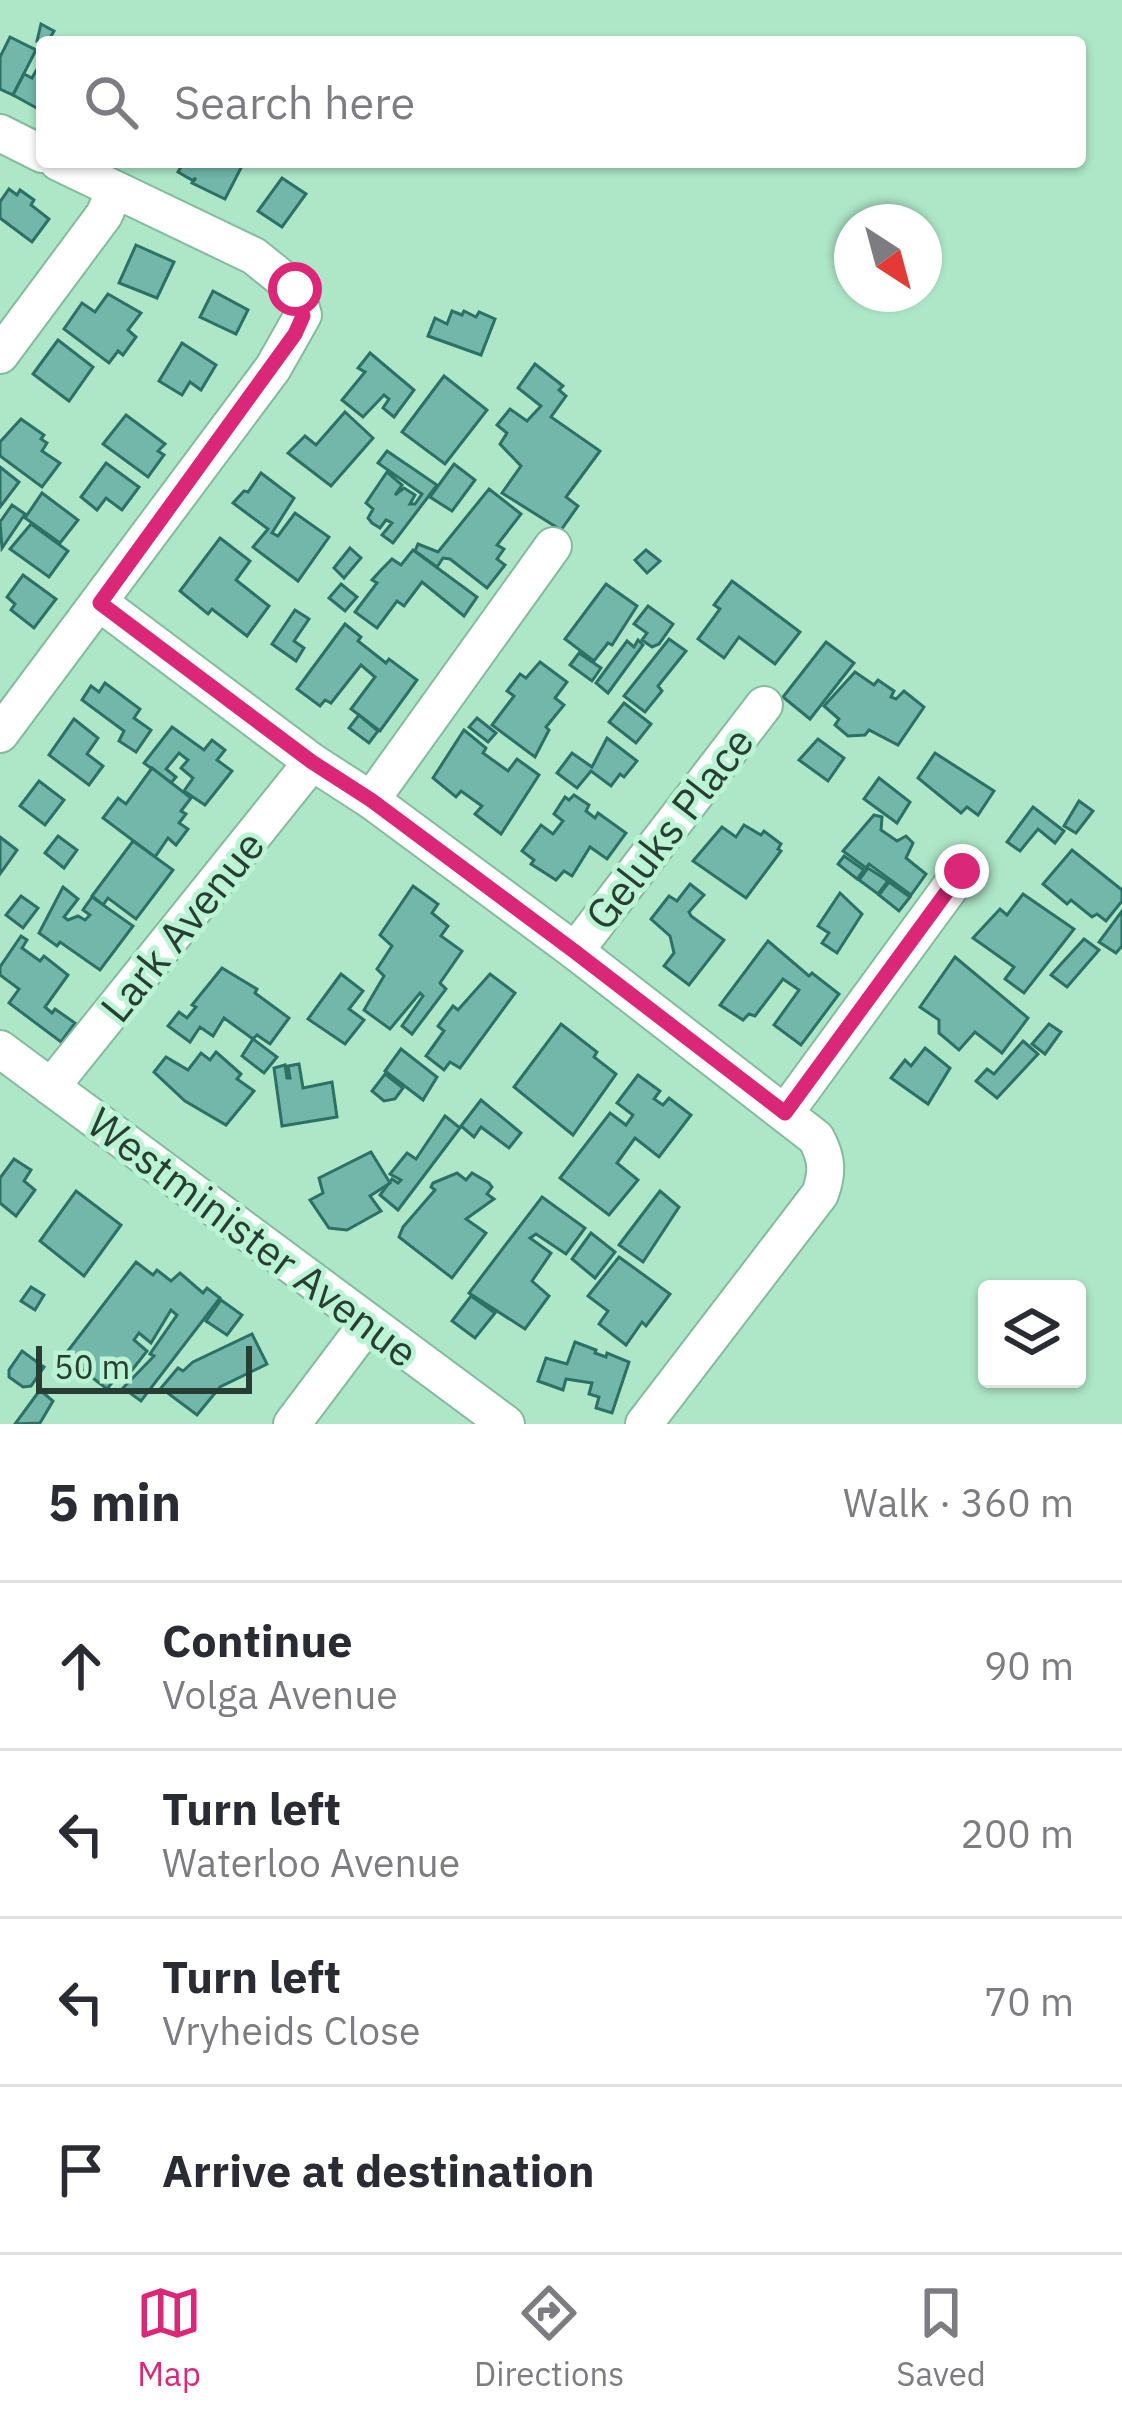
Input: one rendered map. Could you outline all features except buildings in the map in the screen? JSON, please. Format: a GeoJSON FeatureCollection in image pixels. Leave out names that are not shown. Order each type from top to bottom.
{"type":"FeatureCollection","features":[{"type":"Feature","properties":{"kind":"street"},"geometry":{"type":"LineString","coordinates":[[0,133],[36,151]]}},
{"type":"Feature","properties":{"kind":"street"},"geometry":{"type":"LineString","coordinates":[[0,734],[273,368],[303,316],[295,289],[254,256],[70,168]]}},
{"type":"Feature","properties":{"kind":"street"},"geometry":{"type":"LineString","coordinates":[[0,355],[104,214],[115,190]]}},
{"type":"Feature","properties":{"kind":"street"},"geometry":{"type":"LineString","coordinates":[[371,800],[553,546]]}},
{"type":"Feature","properties":{"kind":"street"},"geometry":{"type":"LineString","coordinates":[[100,603],[574,951],[816,1138],[825,1155],[826,1176],[820,1193],[644,1424]]}},
{"type":"Feature","properties":{"kind":"street","name":"Geluks Place"},"geometry":{"type":"LineString","coordinates":[[574,951],[764,705]]}},
{"type":"Feature","properties":{"kind":"street","name":"Lark Avenue"},"geometry":{"type":"LineString","coordinates":[[51,1087],[312,762]]}},
{"type":"Feature","properties":{"kind":"street"},"geometry":{"type":"LineString","coordinates":[[785,1113],[962,871]]}},
{"type":"Feature","properties":{"kind":"street","name":"Westminister Avenue"},"geometry":{"type":"LineString","coordinates":[[0,1049],[506,1424]]}},
{"type":"Feature","properties":{"kind":"street"},"geometry":{"type":"LineString","coordinates":[[292,1424],[368,1323]]}},
{"type":"Feature","properties":{"kind":"route"},"geometry":{"type":"LineString","coordinates":[[295,289],[303,316],[295,334],[100,603],[574,951],[785,1113],[962,871]]}}]}
